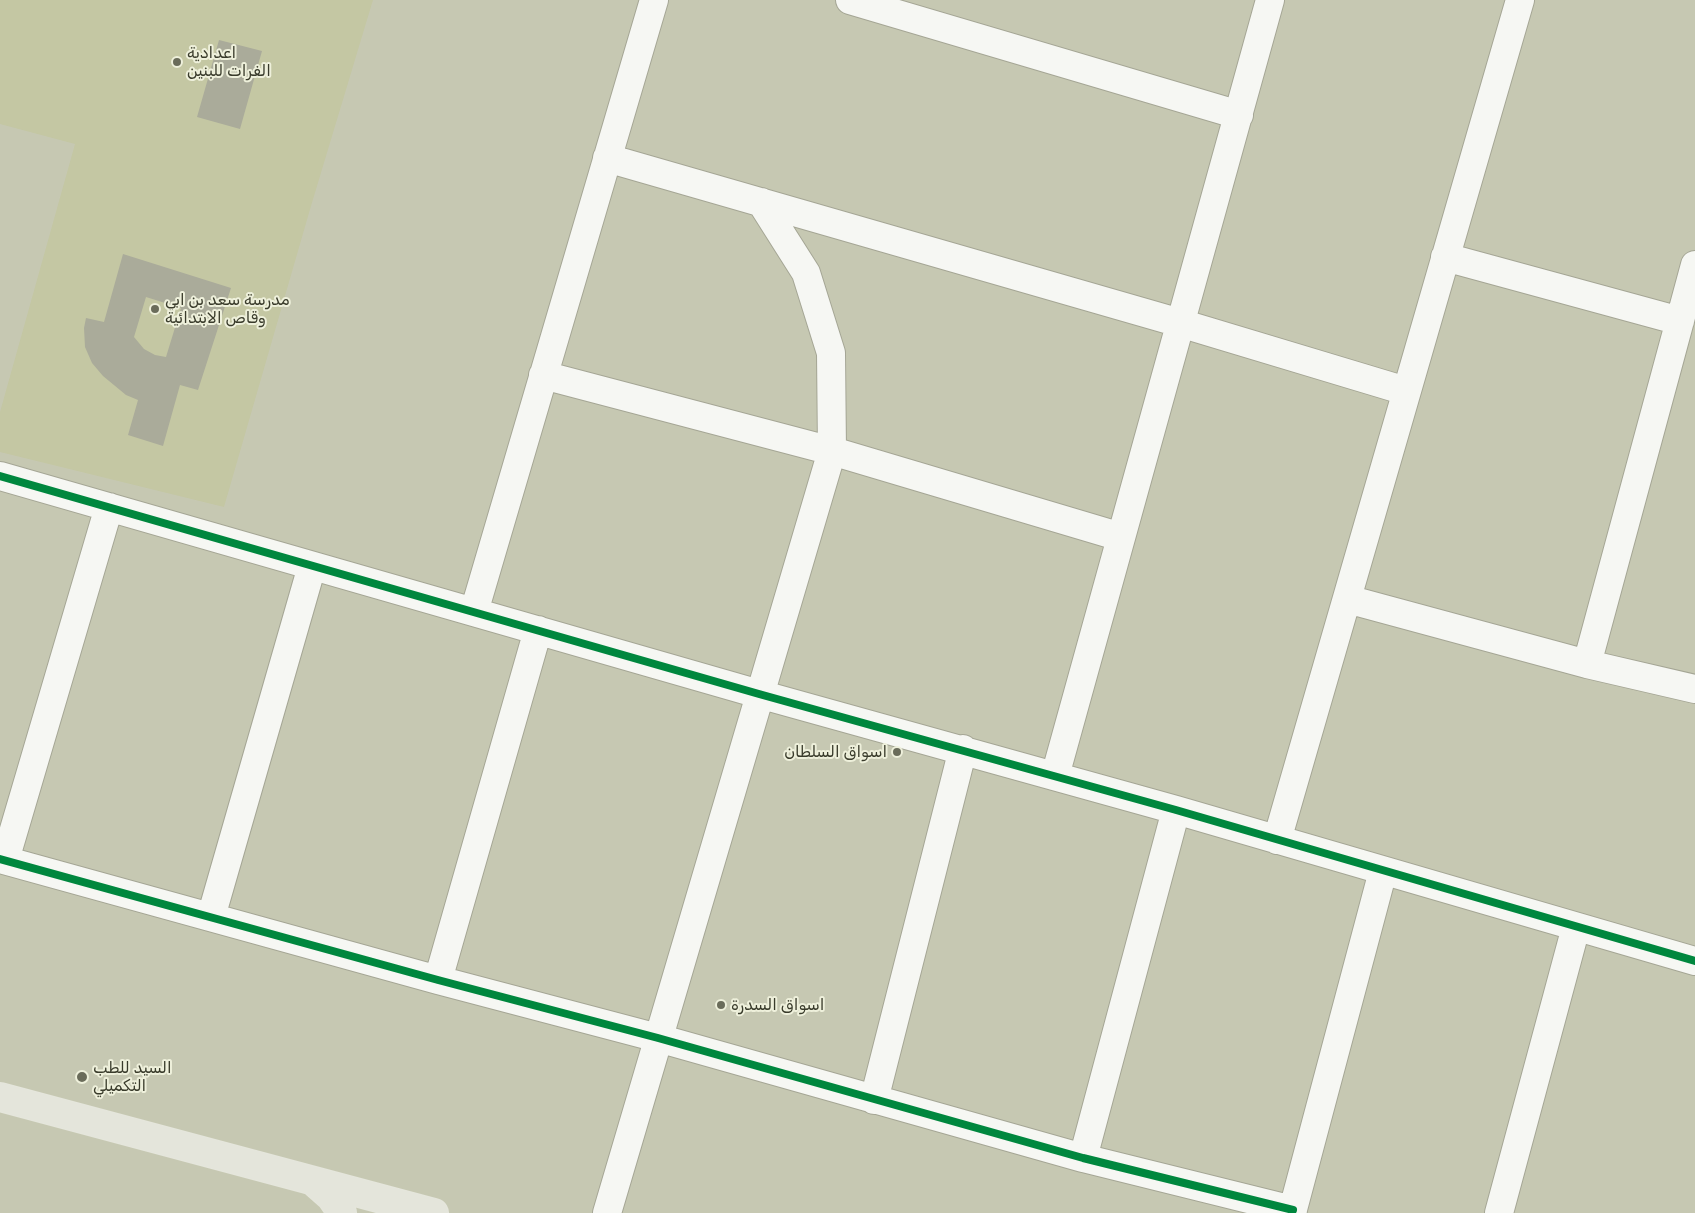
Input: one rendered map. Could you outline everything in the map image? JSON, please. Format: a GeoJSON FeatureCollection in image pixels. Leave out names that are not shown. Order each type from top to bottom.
{"type":"FeatureCollection","features":[{"type":"Feature","properties":{"kind":"main road"},"geometry":{"type":"LineString","coordinates":[[0,1097],[434,1213]]}},
{"type":"Feature","properties":{"kind":"main road"},"geometry":{"type":"LineString","coordinates":[[314,1182],[332,1197],[342,1213]]}},
{"type":"Feature","properties":{"kind":"street"},"geometry":{"type":"LineString","coordinates":[[474,612],[654,0]]}},
{"type":"Feature","properties":{"kind":"street"},"geometry":{"type":"LineString","coordinates":[[850,0],[1239,115]]}},
{"type":"Feature","properties":{"kind":"street"},"geometry":{"type":"LineString","coordinates":[[1055,776],[1270,0]]}},
{"type":"Feature","properties":{"kind":"street"},"geometry":{"type":"LineString","coordinates":[[1277,840],[1520,0]]}},
{"type":"Feature","properties":{"kind":"street"},"geometry":{"type":"LineString","coordinates":[[608,158],[1180,323],[1406,391]]}},
{"type":"Feature","properties":{"kind":"street"},"geometry":{"type":"LineString","coordinates":[[607,1213],[832,451],[831,353],[806,273],[760,202]]}},
{"type":"Feature","properties":{"kind":"street"},"geometry":{"type":"LineString","coordinates":[[1446,257],[1680,321]]}},
{"type":"Feature","properties":{"kind":"street"},"geometry":{"type":"LineString","coordinates":[[1587,664],[1695,265]]}},
{"type":"Feature","properties":{"kind":"street"},"geometry":{"type":"LineString","coordinates":[[544,375],[832,451],[1121,537]]}},
{"type":"Feature","properties":{"kind":"street"},"geometry":{"type":"LineString","coordinates":[[0,476],[759,694],[1176,810],[1695,961]]}},
{"type":"Feature","properties":{"kind":"street"},"geometry":{"type":"LineString","coordinates":[[109,507],[2,860],[438,980],[658,1038],[1083,1158],[1293,1212],[1383,871]]}},
{"type":"Feature","properties":{"kind":"street"},"geometry":{"type":"LineString","coordinates":[[211,917],[312,566]]}},
{"type":"Feature","properties":{"kind":"street"},"geometry":{"type":"LineString","coordinates":[[1347,599],[1587,664],[1695,689]]}},
{"type":"Feature","properties":{"kind":"street"},"geometry":{"type":"LineString","coordinates":[[438,980],[538,630]]}},
{"type":"Feature","properties":{"kind":"street"},"geometry":{"type":"LineString","coordinates":[[874,1100],[962,749]]}},
{"type":"Feature","properties":{"kind":"street"},"geometry":{"type":"LineString","coordinates":[[1083,1158],[1176,810]]}},
{"type":"Feature","properties":{"kind":"street"},"geometry":{"type":"LineString","coordinates":[[1499,1213],[1576,927]]}},
{"type":"Feature","properties":{"kind":"shaded area"},"geometry":{"type":"Polygon","coordinates":[[[0,0],[373,0],[224,507],[0,452],[0,412],[75,144],[0,124],[0,0]]]}},
{"type":"Feature","properties":{"kind":"building"},"geometry":{"type":"Polygon","coordinates":[[[219,40],[262,51],[240,129],[197,117],[219,40]]]}},
{"type":"Feature","properties":{"kind":"building"},"geometry":{"type":"Polygon","coordinates":[[[123,254],[231,288],[198,390],[180,385],[163,446],[128,435],[138,400],[126,395],[103,376],[92,363],[85,347],[84,328],[86,318],[104,322],[123,254]],[[146,297],[134,337],[144,349],[155,355],[166,357],[181,308],[146,297]]]}},
{"type":"Feature","properties":{"kind":"cycle path"},"geometry":{"type":"LineString","coordinates":[[0,476],[759,694],[1176,810],[1695,961]]}},
{"type":"Feature","properties":{"kind":"cycle path"},"geometry":{"type":"LineString","coordinates":[[0,859],[438,980],[658,1038],[1083,1158],[1293,1210]]}},
{"type":"Feature","properties":{"kind":"place","name":"اعدادية الفرات للبنين"},"geometry":{"type":"Point","coordinates":[177,62]}},
{"type":"Feature","properties":{"kind":"place","name":"مدرسة سعد بن ابي وقاص الابتدائية"},"geometry":{"type":"Point","coordinates":[155,309]}},
{"type":"Feature","properties":{"kind":"place","name":"اسواق السلطان"},"geometry":{"type":"Point","coordinates":[897,752]}},
{"type":"Feature","properties":{"kind":"place","name":"اسواق السدرة"},"geometry":{"type":"Point","coordinates":[721,1005]}},
{"type":"Feature","properties":{"kind":"place","name":"السيد للطب التكميلي"},"geometry":{"type":"Point","coordinates":[82,1077]}}]}
